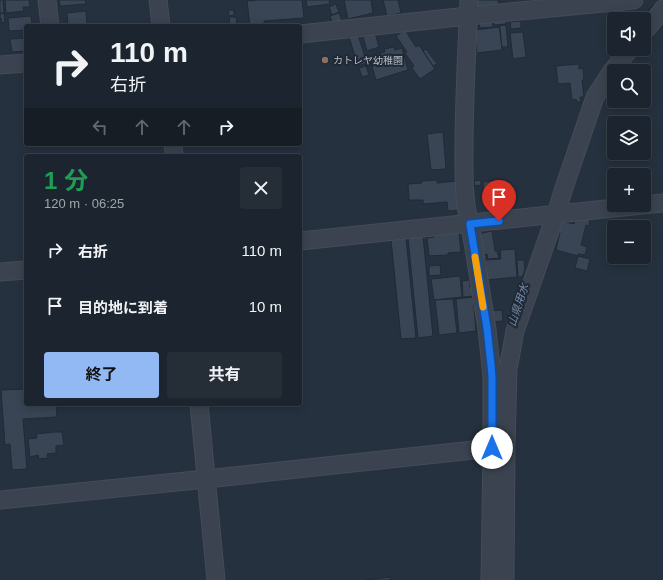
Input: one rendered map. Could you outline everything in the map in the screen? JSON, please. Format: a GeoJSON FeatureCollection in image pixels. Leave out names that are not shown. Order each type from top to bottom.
{"type":"FeatureCollection","features":[{"type":"Feature","properties":{"kind":"street"},"geometry":{"type":"LineString","coordinates":[[47,0],[50,24]]}},
{"type":"Feature","properties":{"kind":"street"},"geometry":{"type":"LineString","coordinates":[[158,0],[161,24]]}},
{"type":"Feature","properties":{"kind":"street"},"geometry":{"type":"LineString","coordinates":[[302,34],[468,8],[634,0]]}},
{"type":"Feature","properties":{"kind":"street"},"geometry":{"type":"LineString","coordinates":[[468,8],[464,123],[464,175],[467,215],[470,224],[487,328],[492,377],[490,580]]}},
{"type":"Feature","properties":{"kind":"street"},"geometry":{"type":"LineString","coordinates":[[651,24],[663,9]]}},
{"type":"Feature","properties":{"kind":"street"},"geometry":{"type":"LineString","coordinates":[[504,580],[508,369],[515,331],[595,97],[612,71],[624,56]]}},
{"type":"Feature","properties":{"kind":"street"},"geometry":{"type":"LineString","coordinates":[[0,65],[24,63]]}},
{"type":"Feature","properties":{"kind":"street"},"geometry":{"type":"LineString","coordinates":[[302,242],[663,203]]}},
{"type":"Feature","properties":{"kind":"street"},"geometry":{"type":"LineString","coordinates":[[0,272],[24,270]]}},
{"type":"Feature","properties":{"kind":"street"},"geometry":{"type":"LineString","coordinates":[[492,377],[508,369]]}},
{"type":"Feature","properties":{"kind":"street"},"geometry":{"type":"LineString","coordinates":[[199,406],[216,580]]}},
{"type":"Feature","properties":{"kind":"street"},"geometry":{"type":"LineString","coordinates":[[0,500],[492,448]]}},
{"type":"Feature","properties":{"kind":"building"},"geometry":{"type":"Polygon","coordinates":[[[0,0],[3,0],[4,13],[0,13],[0,0]]]}},
{"type":"Feature","properties":{"kind":"building"},"geometry":{"type":"Polygon","coordinates":[[[5,0],[29,0],[30,7],[23,7],[24,11],[6,13],[5,0]]]}},
{"type":"Feature","properties":{"kind":"building"},"geometry":{"type":"Polygon","coordinates":[[[59,0],[85,0],[86,4],[60,6],[59,0]]]}},
{"type":"Feature","properties":{"kind":"building"},"geometry":{"type":"Polygon","coordinates":[[[302,0],[304,18],[264,21],[264,24],[250,24],[247,1],[302,0]]]}},
{"type":"Feature","properties":{"kind":"building"},"geometry":{"type":"Polygon","coordinates":[[[306,0],[329,0],[330,4],[307,7],[306,0]]]}},
{"type":"Feature","properties":{"kind":"building"},"geometry":{"type":"Polygon","coordinates":[[[344,0],[371,0],[373,13],[348,19],[344,0]]]}},
{"type":"Feature","properties":{"kind":"building"},"geometry":{"type":"Polygon","coordinates":[[[383,0],[398,0],[401,13],[387,16],[383,0]]]}},
{"type":"Feature","properties":{"kind":"building"},"geometry":{"type":"Polygon","coordinates":[[[476,0],[498,0],[499,6],[477,7],[476,0]]]}},
{"type":"Feature","properties":{"kind":"building"},"geometry":{"type":"Polygon","coordinates":[[[336,4],[339,12],[332,15],[329,7],[336,4]]]}},
{"type":"Feature","properties":{"kind":"building"},"geometry":{"type":"Polygon","coordinates":[[[228,10],[234,10],[234,15],[229,16],[228,10]]]}},
{"type":"Feature","properties":{"kind":"building"},"geometry":{"type":"Polygon","coordinates":[[[86,11],[87,24],[68,24],[67,13],[86,11]]]}},
{"type":"Feature","properties":{"kind":"building"},"geometry":{"type":"Polygon","coordinates":[[[4,13],[5,22],[2,23],[0,14],[4,13]]]}},
{"type":"Feature","properties":{"kind":"building"},"geometry":{"type":"Polygon","coordinates":[[[339,13],[342,21],[333,24],[330,16],[339,13]]]}},
{"type":"Feature","properties":{"kind":"building"},"geometry":{"type":"Polygon","coordinates":[[[31,16],[32,24],[24,24],[24,30],[9,31],[8,18],[31,16]]]}},
{"type":"Feature","properties":{"kind":"building"},"geometry":{"type":"Polygon","coordinates":[[[229,17],[236,17],[237,24],[230,24],[229,17]]]}},
{"type":"Feature","properties":{"kind":"building"},"geometry":{"type":"Polygon","coordinates":[[[506,19],[506,24],[494,25],[493,20],[506,19]]]}},
{"type":"Feature","properties":{"kind":"building"},"geometry":{"type":"Polygon","coordinates":[[[492,21],[493,27],[480,28],[479,22],[492,21]]]}},
{"type":"Feature","properties":{"kind":"building"},"geometry":{"type":"Polygon","coordinates":[[[521,21],[521,28],[511,29],[510,22],[521,21]]]}},
{"type":"Feature","properties":{"kind":"building"},"geometry":{"type":"Polygon","coordinates":[[[506,25],[508,47],[502,47],[499,26],[506,25]]]}},
{"type":"Feature","properties":{"kind":"building"},"geometry":{"type":"Polygon","coordinates":[[[500,27],[502,50],[477,53],[475,30],[500,27]]]}},
{"type":"Feature","properties":{"kind":"building"},"geometry":{"type":"Polygon","coordinates":[[[405,30],[416,47],[419,45],[435,69],[420,79],[412,68],[414,66],[405,53],[407,52],[396,36],[405,30]]]}},
{"type":"Feature","properties":{"kind":"building"},"geometry":{"type":"Polygon","coordinates":[[[523,32],[526,57],[513,59],[510,33],[523,32]]]}},
{"type":"Feature","properties":{"kind":"building"},"geometry":{"type":"Polygon","coordinates":[[[375,33],[379,47],[367,51],[363,37],[375,33]]]}},
{"type":"Feature","properties":{"kind":"building"},"geometry":{"type":"Polygon","coordinates":[[[358,35],[367,63],[358,66],[349,37],[358,35]]]}},
{"type":"Feature","properties":{"kind":"building"},"geometry":{"type":"Polygon","coordinates":[[[24,38],[24,51],[12,52],[10,39],[24,38]]]}},
{"type":"Feature","properties":{"kind":"building"},"geometry":{"type":"Polygon","coordinates":[[[394,47],[395,50],[402,48],[408,70],[376,80],[369,56],[385,52],[384,49],[394,47]]]}},
{"type":"Feature","properties":{"kind":"building"},"geometry":{"type":"Polygon","coordinates":[[[426,49],[437,64],[433,66],[423,51],[426,49]]]}},
{"type":"Feature","properties":{"kind":"building"},"geometry":{"type":"Polygon","coordinates":[[[579,64],[579,69],[583,68],[584,80],[582,80],[584,97],[580,97],[581,102],[577,102],[576,99],[572,100],[570,83],[558,84],[556,66],[579,64]]]}},
{"type":"Feature","properties":{"kind":"building"},"geometry":{"type":"Polygon","coordinates":[[[366,66],[369,75],[362,77],[359,68],[366,66]]]}},
{"type":"Feature","properties":{"kind":"building"},"geometry":{"type":"Polygon","coordinates":[[[443,132],[446,169],[431,170],[427,134],[443,132]]]}},
{"type":"Feature","properties":{"kind":"building"},"geometry":{"type":"Polygon","coordinates":[[[437,180],[437,183],[457,181],[459,210],[448,211],[447,202],[423,204],[423,200],[409,200],[408,184],[437,180]]]}},
{"type":"Feature","properties":{"kind":"building"},"geometry":{"type":"Polygon","coordinates":[[[481,180],[481,185],[475,186],[474,181],[481,180]]]}},
{"type":"Feature","properties":{"kind":"building"},"geometry":{"type":"Polygon","coordinates":[[[502,180],[507,180],[508,196],[504,196],[502,180]]]}},
{"type":"Feature","properties":{"kind":"building"},"geometry":{"type":"Polygon","coordinates":[[[502,180],[504,196],[484,198],[483,182],[502,180]]]}},
{"type":"Feature","properties":{"kind":"building"},"geometry":{"type":"Polygon","coordinates":[[[509,201],[510,211],[500,212],[499,202],[509,201]]]}},
{"type":"Feature","properties":{"kind":"building"},"geometry":{"type":"Polygon","coordinates":[[[581,218],[590,220],[589,226],[586,225],[581,245],[587,247],[585,255],[578,254],[578,256],[556,250],[560,232],[558,231],[560,221],[574,224],[575,219],[580,221],[581,218]]]}},
{"type":"Feature","properties":{"kind":"building"},"geometry":{"type":"Polygon","coordinates":[[[492,231],[495,251],[497,251],[499,258],[488,259],[487,254],[482,255],[478,234],[492,231]]]}},
{"type":"Feature","properties":{"kind":"building"},"geometry":{"type":"Polygon","coordinates":[[[459,233],[461,252],[448,253],[448,255],[429,256],[427,238],[434,237],[434,235],[459,233]]]}},
{"type":"Feature","properties":{"kind":"building"},"geometry":{"type":"Polygon","coordinates":[[[423,236],[433,336],[418,338],[408,238],[423,236]]]}},
{"type":"Feature","properties":{"kind":"building"},"geometry":{"type":"Polygon","coordinates":[[[406,238],[416,338],[401,339],[391,240],[406,238]]]}},
{"type":"Feature","properties":{"kind":"building"},"geometry":{"type":"Polygon","coordinates":[[[515,249],[517,277],[487,280],[485,260],[501,259],[500,250],[515,249]]]}},
{"type":"Feature","properties":{"kind":"building"},"geometry":{"type":"Polygon","coordinates":[[[578,256],[590,259],[587,271],[575,268],[578,256]]]}},
{"type":"Feature","properties":{"kind":"building"},"geometry":{"type":"Polygon","coordinates":[[[517,260],[524,260],[525,270],[522,277],[518,277],[517,260]]]}},
{"type":"Feature","properties":{"kind":"building"},"geometry":{"type":"Polygon","coordinates":[[[440,265],[441,275],[429,276],[429,266],[440,265]]]}},
{"type":"Feature","properties":{"kind":"building"},"geometry":{"type":"Polygon","coordinates":[[[460,276],[462,297],[434,300],[431,279],[460,276]]]}},
{"type":"Feature","properties":{"kind":"building"},"geometry":{"type":"Polygon","coordinates":[[[470,280],[470,287],[474,286],[474,296],[463,297],[462,281],[470,280]]]}},
{"type":"Feature","properties":{"kind":"building"},"geometry":{"type":"Polygon","coordinates":[[[473,297],[476,331],[459,333],[456,299],[473,297]]]}},
{"type":"Feature","properties":{"kind":"building"},"geometry":{"type":"Polygon","coordinates":[[[453,299],[457,333],[439,335],[435,300],[453,299]]]}},
{"type":"Feature","properties":{"kind":"building"},"geometry":{"type":"Polygon","coordinates":[[[502,310],[503,321],[492,322],[491,311],[502,310]]]}},
{"type":"Feature","properties":{"kind":"building"},"geometry":{"type":"Polygon","coordinates":[[[24,389],[24,406],[56,406],[57,417],[23,419],[27,469],[12,470],[10,444],[5,445],[1,390],[24,389]]]}},
{"type":"Feature","properties":{"kind":"building"},"geometry":{"type":"Polygon","coordinates":[[[62,432],[64,445],[56,446],[56,453],[47,454],[48,458],[39,459],[38,455],[30,457],[28,439],[37,438],[36,434],[62,432]]]}},
{"type":"Feature","properties":{"kind":"building"},"geometry":{"type":"Polygon","coordinates":[[[390,577],[390,580],[365,580],[390,577]]]}},
{"type":"Feature","properties":{"kind":"waterway","name":"山県用水"},"geometry":{"type":"LineString","coordinates":[[649,12],[653,7]]}},
{"type":"Feature","properties":{"kind":"slow traffic"},"geometry":{"type":"LineString","coordinates":[[475,257],[483,307]]}},
{"type":"Feature","properties":{"kind":"place","name":"カトレヤ幼稚園"},"geometry":{"type":"Point","coordinates":[325,60]}},
{"type":"Feature","properties":{"kind":"route"},"geometry":{"type":"LineString","coordinates":[[492,448],[491,365],[487,328],[470,224],[499,221]]}}]}
